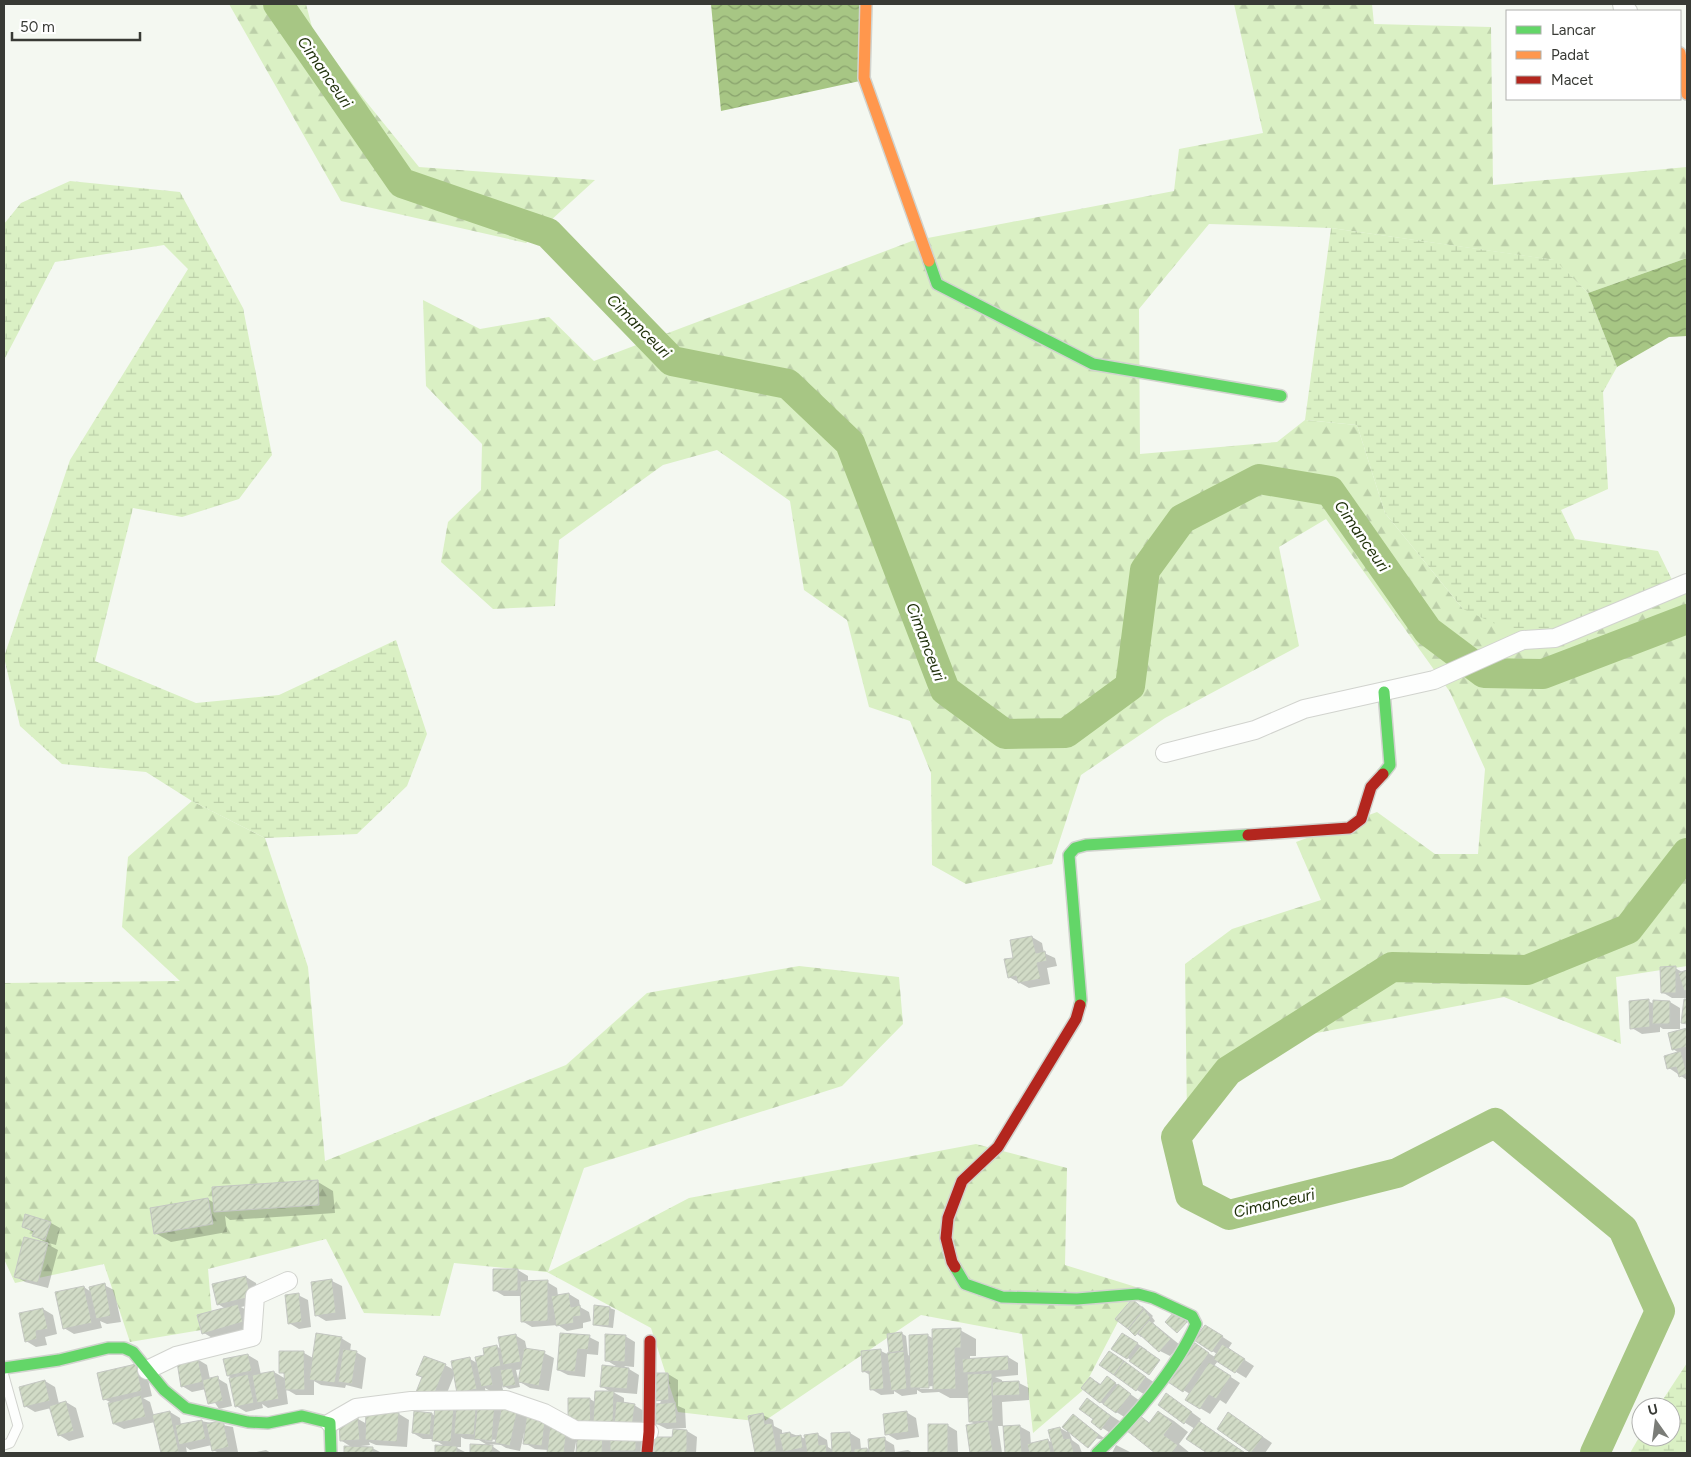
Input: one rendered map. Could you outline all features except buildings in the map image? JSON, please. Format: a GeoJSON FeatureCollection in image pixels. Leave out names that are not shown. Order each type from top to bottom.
{"type":"FeatureCollection","features":[{"type":"Feature","properties":{"kind":"street"},"geometry":{"type":"LineString","coordinates":[[866,4],[864,78],[937,284],[1093,364],[1282,396]]}},
{"type":"Feature","properties":{"kind":"street"},"geometry":{"type":"LineString","coordinates":[[1681,59],[1687,94]]}},
{"type":"Feature","properties":{"kind":"street"},"geometry":{"type":"LineString","coordinates":[[1165,753],[1255,730],[1304,709],[1434,680],[1523,640],[1555,638],[1687,583]]}},
{"type":"Feature","properties":{"kind":"street"},"geometry":{"type":"LineString","coordinates":[[1096,1453],[1109,1442],[1148,1398],[1190,1340],[1196,1324],[1192,1316],[1153,1298],[1138,1294],[1077,1299],[1002,1297],[965,1284],[952,1262],[946,1238],[948,1218],[962,1181],[998,1147],[1076,1019],[1081,1000],[1069,855],[1076,848],[1086,845],[1349,828],[1360,819],[1371,787],[1390,765],[1384,692]]}},
{"type":"Feature","properties":{"kind":"street"},"geometry":{"type":"LineString","coordinates":[[147,1370],[176,1356],[252,1338],[255,1296],[288,1281]]}},
{"type":"Feature","properties":{"kind":"street"},"geometry":{"type":"LineString","coordinates":[[647,1453],[650,1341]]}},
{"type":"Feature","properties":{"kind":"street"},"geometry":{"type":"LineString","coordinates":[[4,1368],[59,1360],[108,1348],[124,1348],[133,1352],[164,1390],[186,1408],[204,1414],[248,1422],[268,1423],[302,1416],[330,1423],[356,1408],[412,1401],[506,1400],[544,1413],[575,1430],[649,1432]]}},
{"type":"Feature","properties":{"kind":"street"},"geometry":{"type":"LineString","coordinates":[[330,1423],[331,1453]]}},
{"type":"Feature","properties":{"kind":"lane"},"geometry":{"type":"LineString","coordinates":[[4,1376],[18,1426],[10,1442],[4,1445]]}},
{"type":"Feature","properties":{"kind":"green space"},"geometry":{"type":"Polygon","coordinates":[[[229,4],[306,4],[313,31],[364,99],[419,167],[595,180],[526,243],[341,201],[229,4]]]}},
{"type":"Feature","properties":{"kind":"green space"},"geometry":{"type":"Polygon","coordinates":[[[1234,4],[1372,4],[1374,24],[1491,27],[1493,185],[1687,167],[1687,258],[1588,293],[1554,260],[1331,228],[1209,224],[1139,309],[1140,454],[1277,442],[1305,420],[1357,425],[1385,513],[1463,609],[1687,585],[1687,966],[1616,977],[1621,1044],[1504,997],[1301,1036],[1187,1118],[1185,964],[1232,929],[1321,900],[1296,842],[1377,812],[1435,854],[1478,854],[1485,769],[1450,692],[1326,519],[1279,547],[1299,646],[1165,718],[1081,775],[1052,864],[966,884],[932,865],[931,773],[910,721],[869,707],[847,620],[804,590],[790,501],[717,450],[663,465],[559,540],[555,606],[493,609],[441,562],[448,522],[481,490],[482,444],[426,386],[423,300],[480,329],[549,317],[594,361],[912,241],[1174,191],[1179,149],[1263,133],[1234,4]]]}},
{"type":"Feature","properties":{"kind":"green space"},"geometry":{"type":"Polygon","coordinates":[[[70,181],[180,192],[243,308],[272,455],[239,499],[182,517],[133,508],[95,661],[196,703],[279,695],[396,640],[427,734],[407,786],[357,834],[265,838],[192,801],[146,772],[62,764],[20,726],[4,657],[70,460],[188,269],[164,245],[55,262],[4,360],[4,224],[21,203],[70,181]]]}},
{"type":"Feature","properties":{"kind":"green space"},"geometry":{"type":"Polygon","coordinates":[[[1331,228],[1555,260],[1588,293],[1617,367],[1603,392],[1608,489],[1561,510],[1575,539],[1658,551],[1676,588],[1595,624],[1519,635],[1463,609],[1385,513],[1357,425],[1305,420],[1331,228]]]}},
{"type":"Feature","properties":{"kind":"green space"},"geometry":{"type":"Polygon","coordinates":[[[192,801],[265,838],[308,967],[325,1161],[566,1065],[647,993],[799,966],[899,977],[903,1024],[842,1086],[584,1168],[548,1272],[689,1198],[976,1144],[1067,1168],[1065,1265],[1136,1287],[1082,1391],[1033,1433],[1022,1334],[921,1315],[763,1422],[678,1412],[651,1328],[547,1272],[454,1263],[440,1316],[364,1313],[326,1239],[208,1269],[213,1328],[130,1342],[104,1264],[15,1283],[4,1259],[4,983],[180,981],[122,927],[128,857],[192,801]]]}},
{"type":"Feature","properties":{"kind":"green space"},"geometry":{"type":"Polygon","coordinates":[[[1687,1363],[1687,1453],[1630,1453],[1633,1447],[1681,1447],[1681,1397],[1665,1397],[1687,1363]]]}},
{"type":"Feature","properties":{"kind":"water"},"geometry":{"type":"Polygon","coordinates":[[[711,4],[866,4],[869,79],[721,111],[711,4]]]}},
{"type":"Feature","properties":{"kind":"water"},"geometry":{"type":"Polygon","coordinates":[[[1687,258],[1687,336],[1669,337],[1617,367],[1588,293],[1687,258]]]}},
{"type":"Feature","properties":{"kind":"waterway","name":"Cimanceuri"},"geometry":{"type":"LineString","coordinates":[[278,4],[402,183],[548,233],[672,361],[788,384],[850,443],[945,690],[1005,734],[1066,733],[1130,686],[1145,570],[1182,519],[1259,479],[1330,491],[1428,631],[1484,673],[1543,674],[1687,619]]}},
{"type":"Feature","properties":{"kind":"waterway","name":"Cimanceuri"},"geometry":{"type":"LineString","coordinates":[[1595,1453],[1660,1311],[1623,1229],[1495,1123],[1397,1173],[1229,1215],[1190,1195],[1176,1137],[1228,1071],[1392,967],[1527,970],[1628,929],[1687,853]]}},
{"type":"Feature","properties":{"kind":"traffic: fast"},"geometry":{"type":"LineString","coordinates":[[929,261],[937,284],[1093,364],[1281,396]]}},
{"type":"Feature","properties":{"kind":"traffic: fast"},"geometry":{"type":"LineString","coordinates":[[1383,774],[1390,765],[1384,692]]}},
{"type":"Feature","properties":{"kind":"traffic: fast"},"geometry":{"type":"LineString","coordinates":[[1080,1005],[1069,855],[1075,848],[1086,845],[1248,835]]}},
{"type":"Feature","properties":{"kind":"traffic: fast"},"geometry":{"type":"LineString","coordinates":[[955,1267],[965,1284],[1002,1297],[1077,1299],[1138,1294],[1153,1298],[1192,1316],[1196,1324],[1188,1341],[1166,1376],[1125,1426],[1097,1453]]}},
{"type":"Feature","properties":{"kind":"traffic: fast"},"geometry":{"type":"LineString","coordinates":[[4,1368],[59,1360],[108,1348],[124,1348],[133,1352],[164,1390],[186,1408],[248,1422],[268,1423],[302,1416],[330,1423],[331,1453]]}},
{"type":"Feature","properties":{"kind":"traffic: slow"},"geometry":{"type":"LineString","coordinates":[[866,4],[864,78],[929,261]]}},
{"type":"Feature","properties":{"kind":"traffic: slow"},"geometry":{"type":"LineString","coordinates":[[1681,59],[1687,94]]}},
{"type":"Feature","properties":{"kind":"traffic: jam"},"geometry":{"type":"LineString","coordinates":[[1248,835],[1349,828],[1361,819],[1371,787],[1383,774]]}},
{"type":"Feature","properties":{"kind":"traffic: jam"},"geometry":{"type":"LineString","coordinates":[[955,1267],[946,1238],[948,1218],[962,1181],[998,1147],[1076,1019],[1080,1005]]}},
{"type":"Feature","properties":{"kind":"traffic: jam"},"geometry":{"type":"LineString","coordinates":[[647,1453],[650,1341]]}}]}
